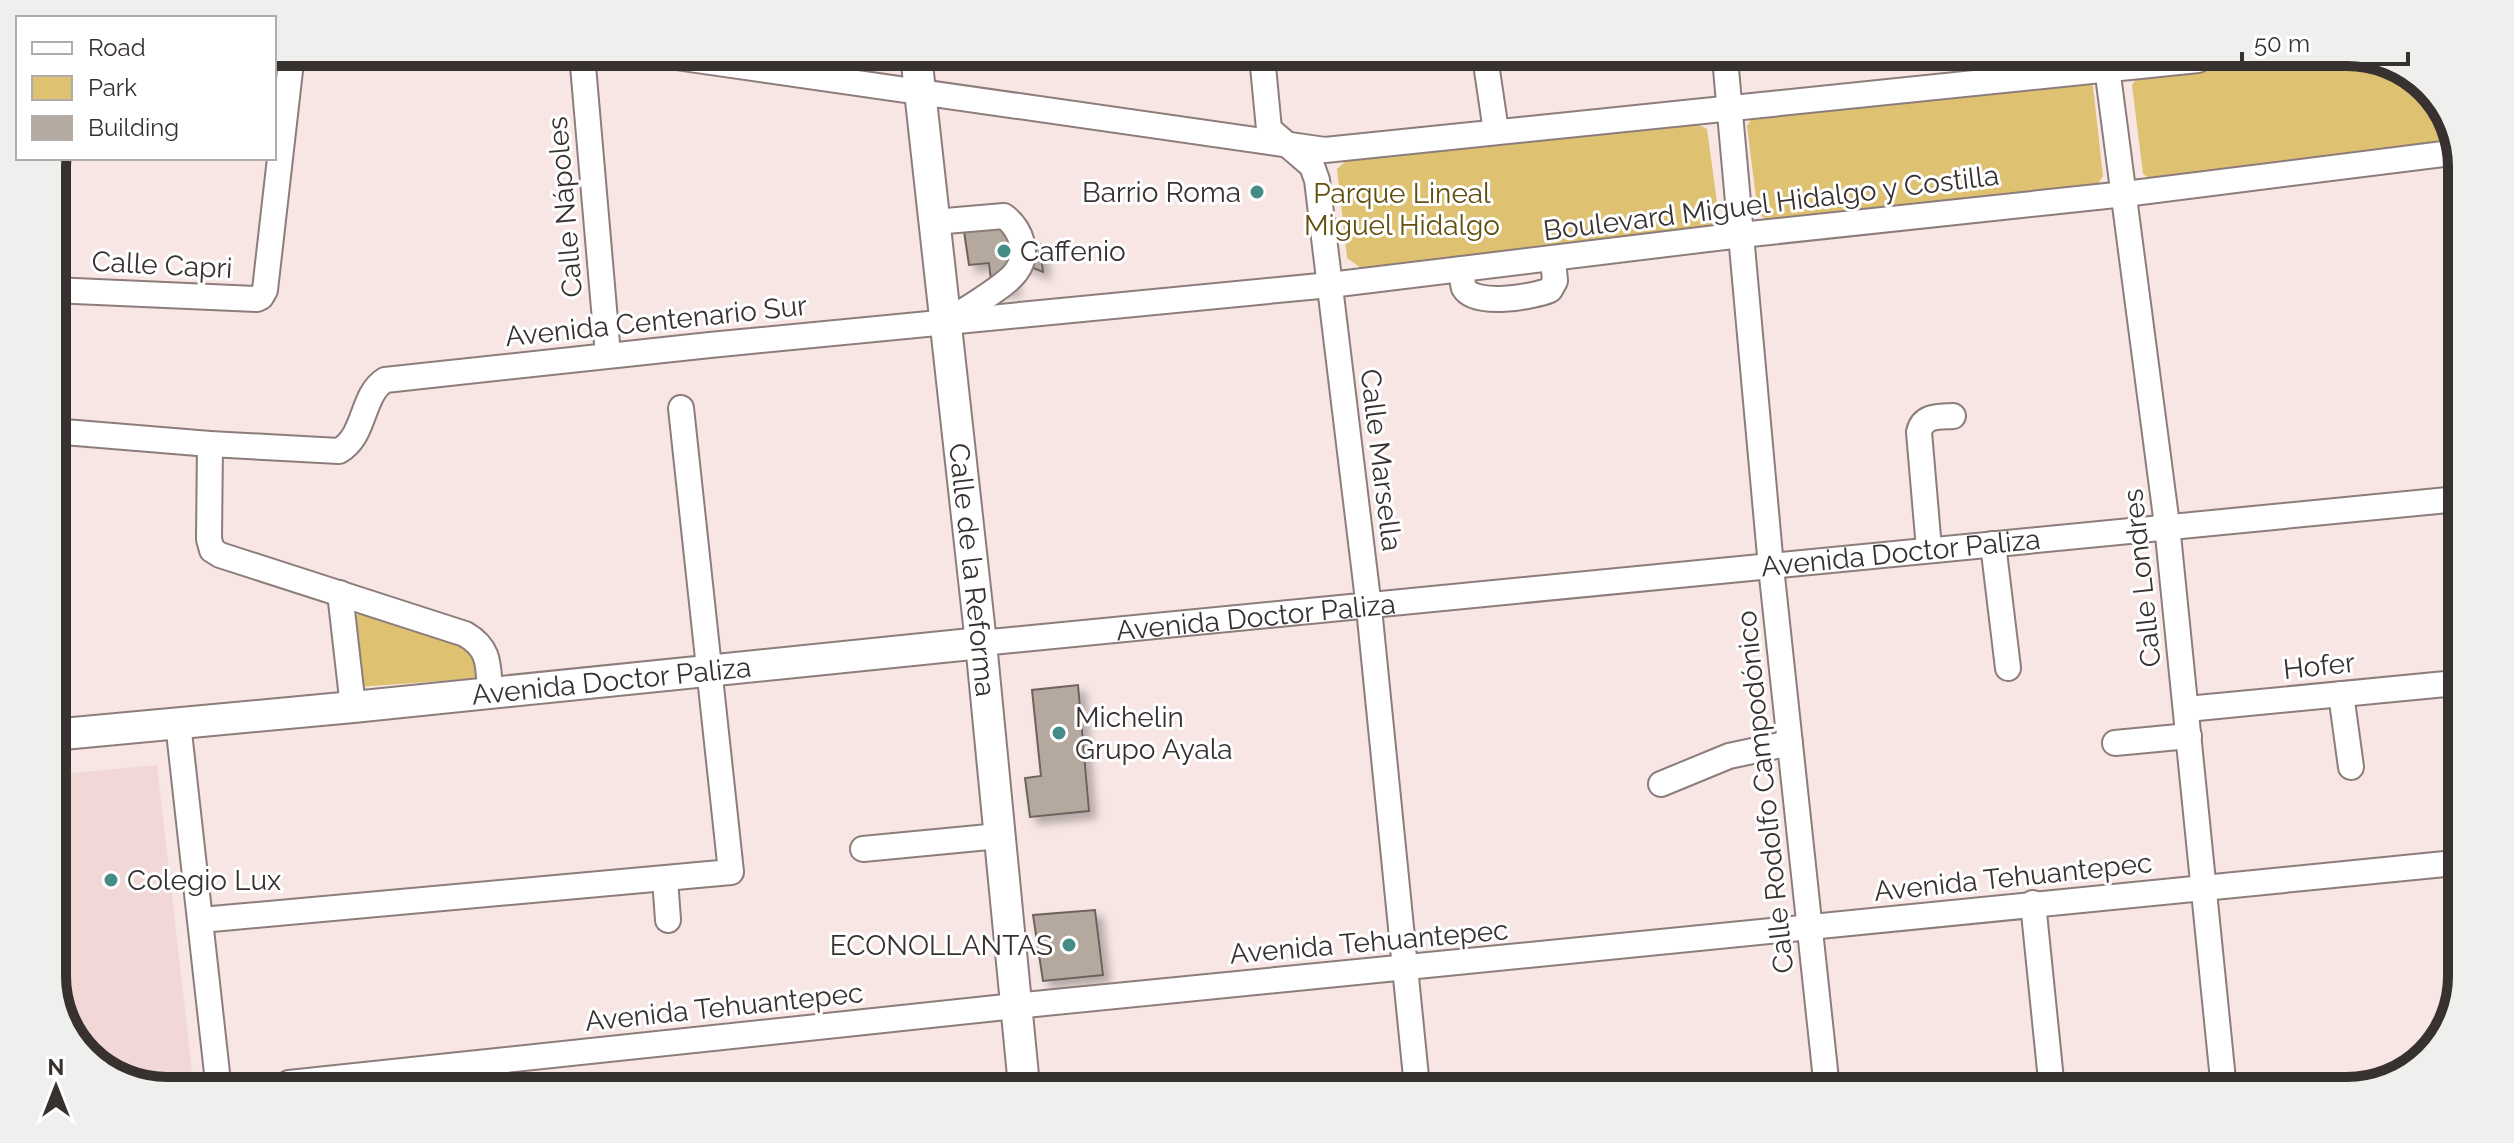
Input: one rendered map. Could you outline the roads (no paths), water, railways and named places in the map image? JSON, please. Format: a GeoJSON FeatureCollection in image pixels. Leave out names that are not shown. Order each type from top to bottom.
{"type":"FeatureCollection","features":[{"type":"Feature","properties":{"kind":"main road","name":"Calle de la Reforma"},"geometry":{"type":"LineString","coordinates":[[917,66],[981,643],[1023,1077]]}},
{"type":"Feature","properties":{"kind":"main road","name":"Avenida Doctor Paliza"},"geometry":{"type":"LineString","coordinates":[[66,734],[981,643]]}},
{"type":"Feature","properties":{"kind":"street","name":"Calle Capri"},"geometry":{"type":"LineString","coordinates":[[66,291],[261,297],[265,290],[291,66]]}},
{"type":"Feature","properties":{"kind":"street","name":"Calle Nápoles"},"geometry":{"type":"LineString","coordinates":[[583,66],[608,355]]}},
{"type":"Feature","properties":{"kind":"street"},"geometry":{"type":"LineString","coordinates":[[741,66],[1325,150],[1730,109],[2098,66]]}},
{"type":"Feature","properties":{"kind":"street"},"geometry":{"type":"LineString","coordinates":[[1263,66],[1266,118],[1269,129],[1281,142]]}},
{"type":"Feature","properties":{"kind":"street"},"geometry":{"type":"LineString","coordinates":[[1486,66],[1496,131]]}},
{"type":"Feature","properties":{"kind":"street","name":"Calle Rodolfo Campodónico"},"geometry":{"type":"LineString","coordinates":[[1726,66],[1771,567],[1826,1077]]}},
{"type":"Feature","properties":{"kind":"street","name":"Calle Londres"},"geometry":{"type":"LineString","coordinates":[[2107,66],[2167,525],[2223,1077]]}},
{"type":"Feature","properties":{"kind":"street","name":"Calle Marsella"},"geometry":{"type":"LineString","coordinates":[[1281,142],[1312,166],[1317,180],[1369,608],[1416,1077]]}},
{"type":"Feature","properties":{"kind":"street","name":"Boulevard Miguel Hidalgo y Costilla"},"geometry":{"type":"LineString","coordinates":[[946,323],[1330,285],[1741,235],[2125,194],[2447,154]]}},
{"type":"Feature","properties":{"kind":"street"},"geometry":{"type":"LineString","coordinates":[[934,222],[1004,216],[1017,225],[1023,243],[1022,261],[1015,275],[946,323]]}},
{"type":"Feature","properties":{"kind":"street"},"geometry":{"type":"LineString","coordinates":[[1462,269],[1464,287],[1472,296],[1485,300],[1540,294],[1550,290],[1555,281],[1553,259]]}},
{"type":"Feature","properties":{"kind":"street","name":"Avenida Centenario Sur"},"geometry":{"type":"LineString","coordinates":[[210,444],[339,451],[353,439],[376,388],[385,380],[946,323]]}},
{"type":"Feature","properties":{"kind":"street"},"geometry":{"type":"LineString","coordinates":[[201,920],[731,872],[681,408]]}},
{"type":"Feature","properties":{"kind":"street"},"geometry":{"type":"LineString","coordinates":[[1929,549],[1919,432],[1921,424],[1928,418],[1953,416]]}},
{"type":"Feature","properties":{"kind":"street"},"geometry":{"type":"LineString","coordinates":[[66,432],[210,444],[209,539],[212,550],[450,627],[476,640],[487,657],[490,693]]}},
{"type":"Feature","properties":{"kind":"street","name":"Avenida Doctor Paliza"},"geometry":{"type":"LineString","coordinates":[[981,643],[1369,608],[2167,525],[2448,500]]}},
{"type":"Feature","properties":{"kind":"street"},"geometry":{"type":"LineString","coordinates":[[1993,544],[2008,668]]}},
{"type":"Feature","properties":{"kind":"street"},"geometry":{"type":"LineString","coordinates":[[340,593],[353,707]]}},
{"type":"Feature","properties":{"kind":"street","name":"Hofer"},"geometry":{"type":"LineString","coordinates":[[2187,709],[2448,684]]}},
{"type":"Feature","properties":{"kind":"street"},"geometry":{"type":"LineString","coordinates":[[2341,694],[2351,767]]}},
{"type":"Feature","properties":{"kind":"street"},"geometry":{"type":"LineString","coordinates":[[178,723],[217,1077]]}},
{"type":"Feature","properties":{"kind":"street"},"geometry":{"type":"LineString","coordinates":[[2115,743],[2189,736]]}},
{"type":"Feature","properties":{"kind":"street"},"geometry":{"type":"LineString","coordinates":[[1661,784],[1729,756],[1790,743]]}},
{"type":"Feature","properties":{"kind":"street"},"geometry":{"type":"LineString","coordinates":[[863,849],[999,836]]}},
{"type":"Feature","properties":{"kind":"street","name":"Avenida Tehuantepec"},"geometry":{"type":"LineString","coordinates":[[346,1077],[1015,1006],[2448,864]]}},
{"type":"Feature","properties":{"kind":"street"},"geometry":{"type":"LineString","coordinates":[[665,879],[668,920]]}},
{"type":"Feature","properties":{"kind":"street"},"geometry":{"type":"LineString","coordinates":[[2033,903],[2051,1077]]}},
{"type":"Feature","properties":{"kind":"place","name":"Barrio Roma"},"geometry":{"type":"Point","coordinates":[1257,192]}},
{"type":"Feature","properties":{"kind":"place","name":"Caffenio"},"geometry":{"type":"Point","coordinates":[1004,251]}},
{"type":"Feature","properties":{"kind":"place","name":"Michelin Grupo Ayala"},"geometry":{"type":"Point","coordinates":[1059,733]}},
{"type":"Feature","properties":{"kind":"place","name":"Colegio Lux"},"geometry":{"type":"Point","coordinates":[111,880]}},
{"type":"Feature","properties":{"kind":"place","name":"ECONOLLANTAS"},"geometry":{"type":"Point","coordinates":[1069,945]}},
{"type":"Feature","properties":{"kind":"park label","name":"Parque Lineal Miguel Hidalgo"},"geometry":{"type":"Point","coordinates":[1402,209]}}]}
